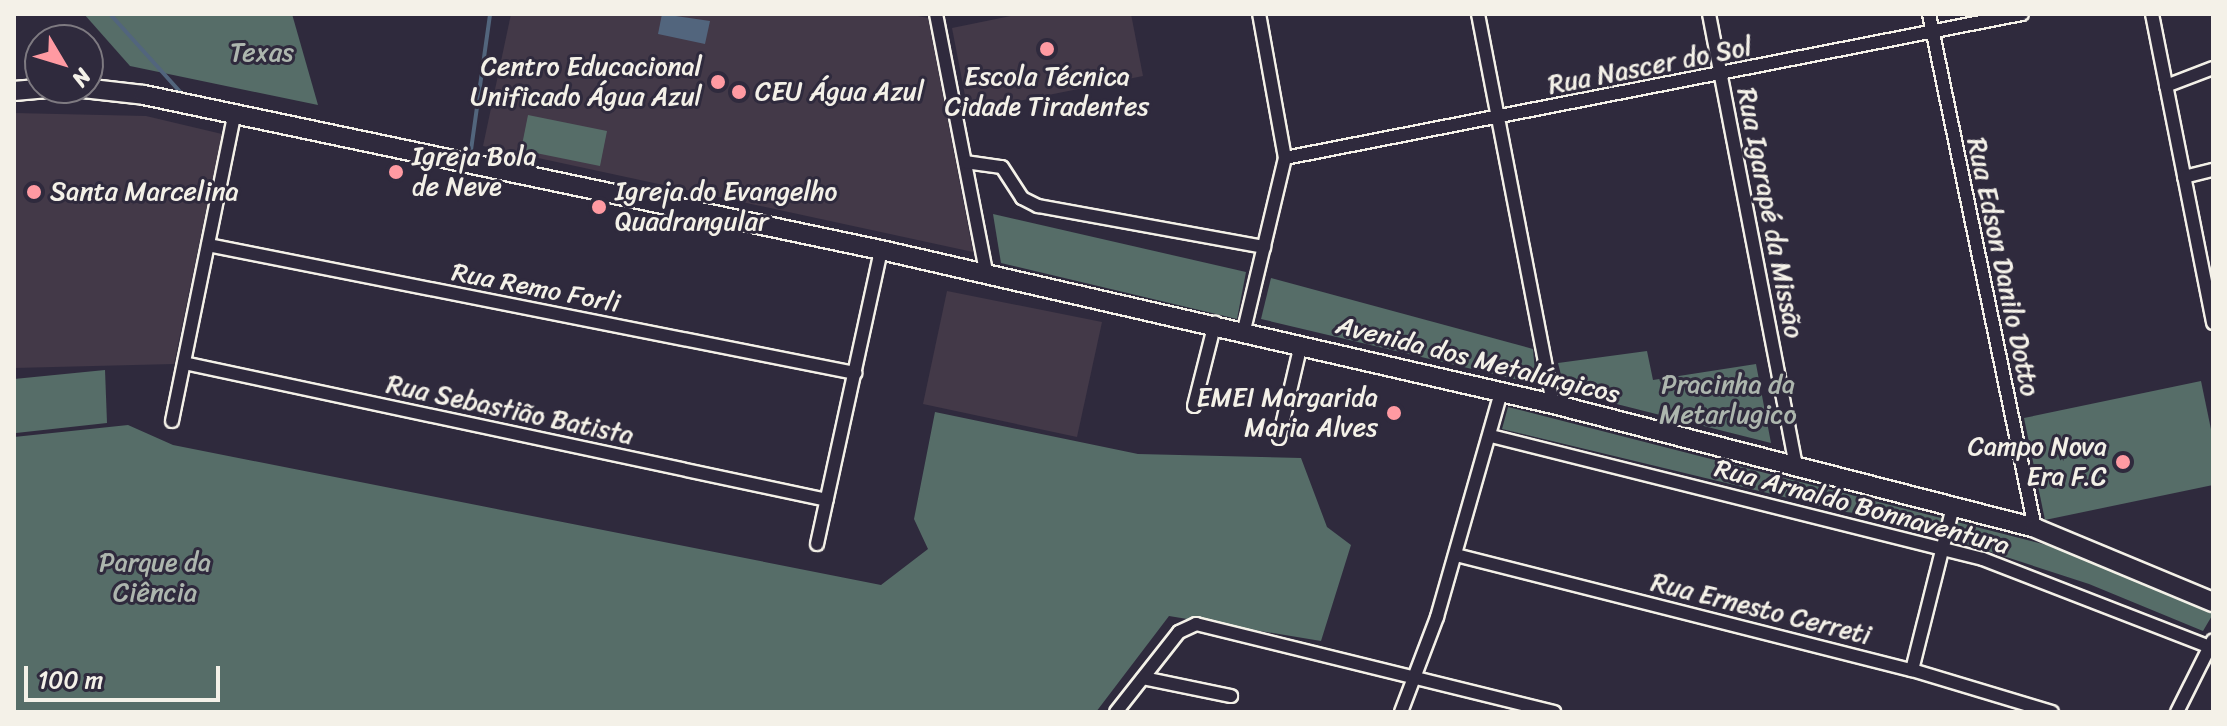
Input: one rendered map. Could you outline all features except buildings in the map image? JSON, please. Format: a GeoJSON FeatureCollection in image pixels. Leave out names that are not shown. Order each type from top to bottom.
{"type":"FeatureCollection","features":[{"type":"Feature","properties":{"kind":"main road","name":"Avenida dos Metalúrgicos"},"geometry":{"type":"LineString","coordinates":[[104,90],[144,95],[234,117],[881,250],[987,276],[1215,323],[1553,404],[2035,528],[2213,602]]}},
{"type":"Feature","properties":{"kind":"street"},"geometry":{"type":"LineString","coordinates":[[936,14],[987,276]]}},
{"type":"Feature","properties":{"kind":"street"},"geometry":{"type":"LineString","coordinates":[[1244,330],[1285,158],[1259,14]]}},
{"type":"Feature","properties":{"kind":"street"},"geometry":{"type":"LineString","coordinates":[[1478,14],[1553,404]]}},
{"type":"Feature","properties":{"kind":"street","name":"Rua Igarapé da Missão"},"geometry":{"type":"LineString","coordinates":[[1709,14],[1796,467]]}},
{"type":"Feature","properties":{"kind":"street","name":"Rua Edson Danilo Dotto"},"geometry":{"type":"LineString","coordinates":[[1929,14],[2035,528]]}},
{"type":"Feature","properties":{"kind":"street","name":"Rua Nascer do Sol"},"geometry":{"type":"LineString","coordinates":[[1285,158],[1721,76],[2022,14]]}},
{"type":"Feature","properties":{"kind":"street"},"geometry":{"type":"LineString","coordinates":[[2152,14],[2213,323]]}},
{"type":"Feature","properties":{"kind":"street"},"geometry":{"type":"LineString","coordinates":[[2166,86],[2213,68]]}},
{"type":"Feature","properties":{"kind":"street"},"geometry":{"type":"LineString","coordinates":[[172,421],[234,117]]}},
{"type":"Feature","properties":{"kind":"street"},"geometry":{"type":"LineString","coordinates":[[965,162],[1002,167],[1022,198],[1038,206],[1264,247]]}},
{"type":"Feature","properties":{"kind":"street"},"geometry":{"type":"LineString","coordinates":[[2184,177],[2213,170]]}},
{"type":"Feature","properties":{"kind":"street","name":"Rua Remo Forli"},"geometry":{"type":"LineString","coordinates":[[208,245],[855,373]]}},
{"type":"Feature","properties":{"kind":"street"},"geometry":{"type":"LineString","coordinates":[[817,544],[881,250]]}},
{"type":"Feature","properties":{"kind":"street"},"geometry":{"type":"LineString","coordinates":[[2199,261],[2213,259]]}},
{"type":"Feature","properties":{"kind":"street"},"geometry":{"type":"LineString","coordinates":[[1194,406],[1215,323]]}},
{"type":"Feature","properties":{"kind":"street"},"geometry":{"type":"LineString","coordinates":[[1279,438],[1301,344]]}},
{"type":"Feature","properties":{"kind":"street","name":"Rua Sebastião Batista"},"geometry":{"type":"LineString","coordinates":[[184,363],[827,500]]}},
{"type":"Feature","properties":{"kind":"street"},"geometry":{"type":"LineString","coordinates":[[1401,712],[1456,555],[1501,392]]}},
{"type":"Feature","properties":{"kind":"street","name":"Rua Arnaldo Bonnaventura"},"geometry":{"type":"LineString","coordinates":[[1491,436],[1943,549],[2099,600],[2212,644]]}},
{"type":"Feature","properties":{"kind":"street"},"geometry":{"type":"LineString","coordinates":[[1912,670],[1953,507]]}},
{"type":"Feature","properties":{"kind":"street","name":"Rua Ernesto Cerreti"},"geometry":{"type":"LineString","coordinates":[[1456,555],[1912,670],[2052,712]]}},
{"type":"Feature","properties":{"kind":"street"},"geometry":{"type":"LineString","coordinates":[[1116,712],[1179,632],[1196,624],[1554,712]]}},
{"type":"Feature","properties":{"kind":"street"},"geometry":{"type":"LineString","coordinates":[[2177,712],[2212,644]]}},
{"type":"Feature","properties":{"kind":"street"},"geometry":{"type":"LineString","coordinates":[[1143,678],[1231,696]]}},
{"type":"Feature","properties":{"kind":"shaded area","name":"Centro Educacional Unificado Água Azul"},"geometry":{"type":"Polygon","coordinates":[[[511,14],[908,14],[928,18],[973,252],[483,146],[511,14]]]}},
{"type":"Feature","properties":{"kind":"shaded area","name":"Escola Técnica Cidade Tiradentes"},"geometry":{"type":"Polygon","coordinates":[[[1020,14],[1131,14],[1143,76],[968,111],[952,28],[1020,14]]]}},
{"type":"Feature","properties":{"kind":"shaded area"},"geometry":{"type":"Polygon","coordinates":[[[14,113],[146,116],[222,134],[174,364],[14,368],[14,113]]]}},
{"type":"Feature","properties":{"kind":"shaded area"},"geometry":{"type":"Polygon","coordinates":[[[947,291],[1102,322],[1077,437],[923,404],[947,291]]]}},
{"type":"Feature","properties":{"kind":"green space","name":"Texas"},"geometry":{"type":"Polygon","coordinates":[[[84,14],[292,14],[318,105],[130,66],[104,37],[104,24],[93,24],[84,14]]]}},
{"type":"Feature","properties":{"kind":"green space"},"geometry":{"type":"Polygon","coordinates":[[[528,115],[607,131],[600,166],[521,150],[528,115]]]}},
{"type":"Feature","properties":{"kind":"green space"},"geometry":{"type":"Polygon","coordinates":[[[993,214],[1246,272],[1237,319],[1001,263],[993,214]]]}},
{"type":"Feature","properties":{"kind":"green space"},"geometry":{"type":"Polygon","coordinates":[[[1271,278],[1533,349],[1536,384],[1261,319],[1271,278]]]}},
{"type":"Feature","properties":{"kind":"green space","name":"Pracinha da Metarlugico"},"geometry":{"type":"Polygon","coordinates":[[[1647,351],[1653,380],[1756,364],[1771,443],[1565,391],[1558,363],[1647,351]]]}},
{"type":"Feature","properties":{"kind":"green space"},"geometry":{"type":"Polygon","coordinates":[[[105,370],[107,423],[16,433],[14,379],[105,370]]]}},
{"type":"Feature","properties":{"kind":"green space","name":"Campo Nova Era F.C"},"geometry":{"type":"Polygon","coordinates":[[[2201,381],[2213,439],[2213,485],[2045,520],[2024,418],[2201,381]]]}},
{"type":"Feature","properties":{"kind":"green space"},"geometry":{"type":"Polygon","coordinates":[[[1508,407],[2058,548],[2213,614],[2203,631],[2089,584],[1880,516],[1846,512],[1502,429],[1508,407]]]}},
{"type":"Feature","properties":{"kind":"green space","name":"Parque da Ciência"},"geometry":{"type":"Polygon","coordinates":[[[935,412],[1138,454],[1301,458],[1327,527],[1351,545],[1321,641],[1169,616],[1096,712],[14,712],[14,437],[128,425],[173,445],[881,585],[928,549],[914,519],[935,412]]]}},
{"type":"Feature","properties":{"kind":"water"},"geometry":{"type":"Polygon","coordinates":[[[662,14],[710,21],[705,44],[658,34],[662,14]]]}},
{"type":"Feature","properties":{"kind":"waterway"},"geometry":{"type":"LineString","coordinates":[[110,14],[182,94]]}},
{"type":"Feature","properties":{"kind":"waterway"},"geometry":{"type":"LineString","coordinates":[[471,150],[490,14]]}},
{"type":"Feature","properties":{"kind":"place","name":"Escola Técnica Cidade Tiradentes"},"geometry":{"type":"Point","coordinates":[1047,49]}},
{"type":"Feature","properties":{"kind":"place","name":"Centro Educacional Unificado Água Azul"},"geometry":{"type":"Point","coordinates":[718,82]}},
{"type":"Feature","properties":{"kind":"place","name":"CEU Água Azul"},"geometry":{"type":"Point","coordinates":[739,92]}},
{"type":"Feature","properties":{"kind":"place","name":"Igreja Bola de Neve"},"geometry":{"type":"Point","coordinates":[396,172]}},
{"type":"Feature","properties":{"kind":"place","name":"Santa Marcelina"},"geometry":{"type":"Point","coordinates":[34,192]}},
{"type":"Feature","properties":{"kind":"place","name":"Igreja do Evangelho Quadrangular"},"geometry":{"type":"Point","coordinates":[599,207]}},
{"type":"Feature","properties":{"kind":"place","name":"EMEI Margarida Maria Alves"},"geometry":{"type":"Point","coordinates":[1394,413]}},
{"type":"Feature","properties":{"kind":"place","name":"Campo Nova Era F.C"},"geometry":{"type":"Point","coordinates":[2123,462]}}]}
